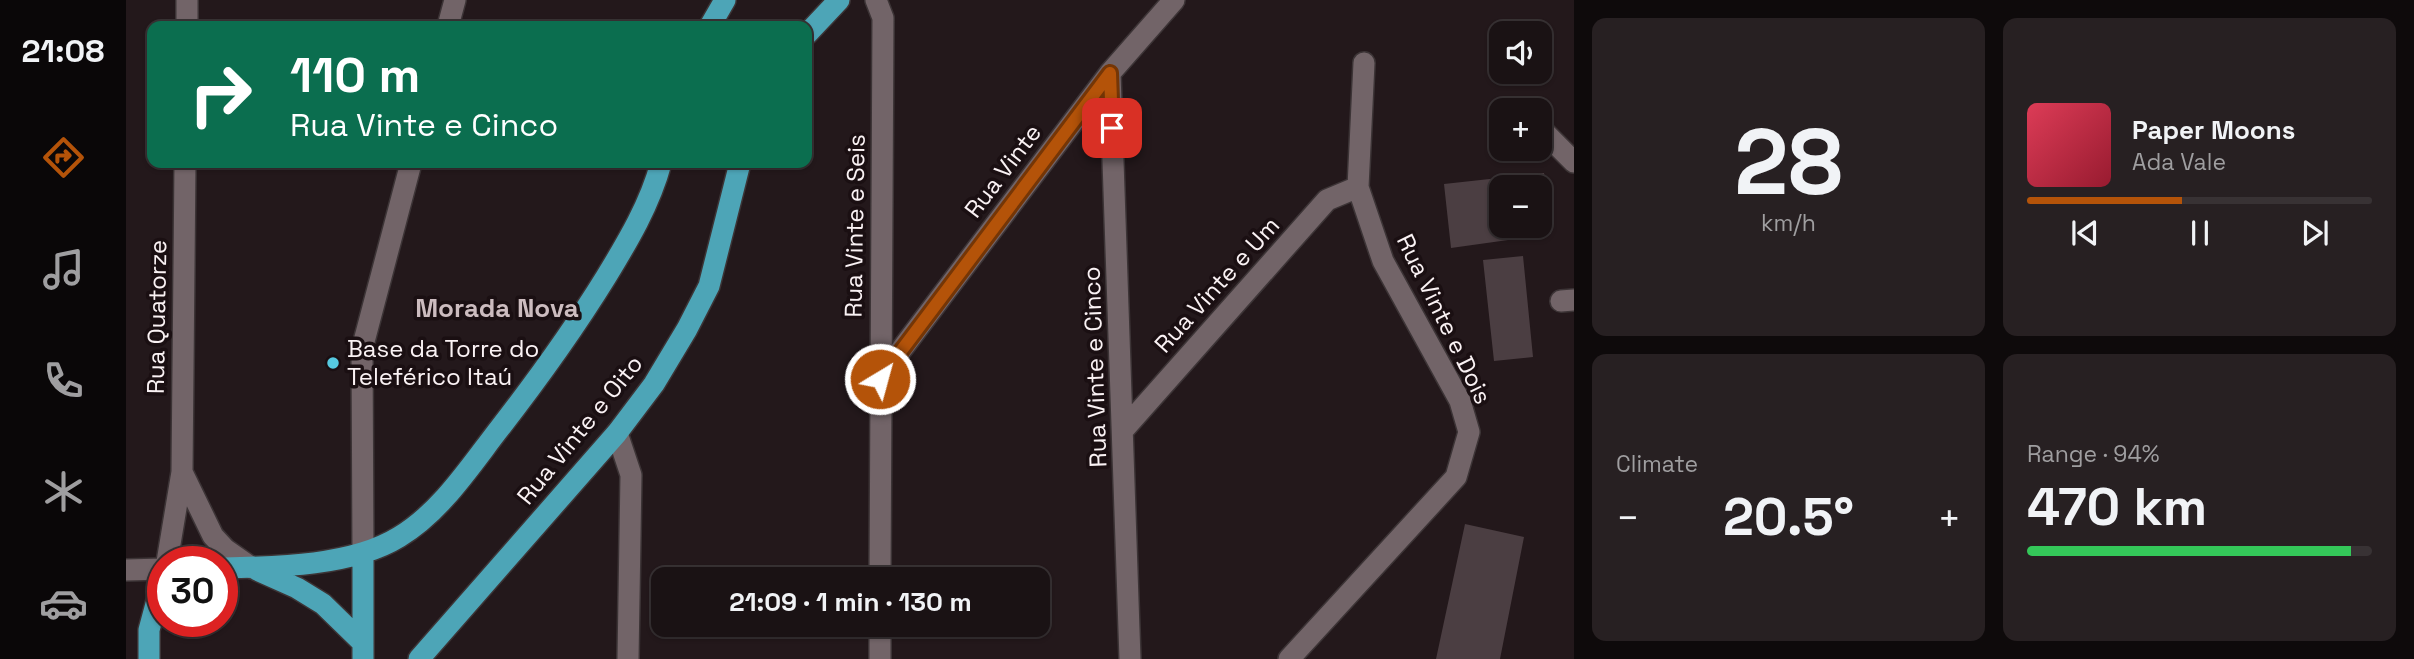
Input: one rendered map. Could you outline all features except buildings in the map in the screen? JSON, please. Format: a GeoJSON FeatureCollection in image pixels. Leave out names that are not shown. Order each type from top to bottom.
{"type":"FeatureCollection","features":[{"type":"Feature","properties":{"kind":"main road"},"geometry":{"type":"LineString","coordinates":[[713,21],[725,0]]}},
{"type":"Feature","properties":{"kind":"main road"},"geometry":{"type":"LineString","coordinates":[[812,29],[839,0]]}},
{"type":"Feature","properties":{"kind":"main road"},"geometry":{"type":"LineString","coordinates":[[238,568],[303,565],[363,553],[397,538],[428,516],[463,476],[544,371],[628,240],[660,168]]}},
{"type":"Feature","properties":{"kind":"main road","name":"Rua Vinte e Oito"},"geometry":{"type":"LineString","coordinates":[[419,659],[617,433],[654,384],[709,286],[739,168]]}},
{"type":"Feature","properties":{"kind":"main road"},"geometry":{"type":"LineString","coordinates":[[363,553],[363,651]]}},
{"type":"Feature","properties":{"kind":"main road"},"geometry":{"type":"LineString","coordinates":[[252,568],[297,588],[323,604],[363,651]]}},
{"type":"Feature","properties":{"kind":"main road"},"geometry":{"type":"LineString","coordinates":[[149,637],[149,659]]}},
{"type":"Feature","properties":{"kind":"street"},"geometry":{"type":"LineString","coordinates":[[187,0],[187,21]]}},
{"type":"Feature","properties":{"kind":"street"},"geometry":{"type":"LineString","coordinates":[[449,21],[455,0]]}},
{"type":"Feature","properties":{"kind":"street","name":"Rua Vinte e Seis"},"geometry":{"type":"LineString","coordinates":[[876,0],[883,18],[880,567]]}},
{"type":"Feature","properties":{"kind":"street","name":"Rua Vinte"},"geometry":{"type":"LineString","coordinates":[[880,379],[1110,73],[1174,0]]}},
{"type":"Feature","properties":{"kind":"street","name":"Rua Vinte e Dois"},"geometry":{"type":"LineString","coordinates":[[1289,659],[1455,477],[1469,432],[1460,401],[1383,261],[1358,187],[1364,63]]}},
{"type":"Feature","properties":{"kind":"street","name":"Rua Vinte e Cinco"},"geometry":{"type":"LineString","coordinates":[[1110,73],[1130,659]]}},
{"type":"Feature","properties":{"kind":"street"},"geometry":{"type":"LineString","coordinates":[[1552,140],[1574,162]]}},
{"type":"Feature","properties":{"kind":"street","name":"Rua Quatorze"},"geometry":{"type":"LineString","coordinates":[[170,546],[182,472],[185,168]]}},
{"type":"Feature","properties":{"kind":"street"},"geometry":{"type":"LineString","coordinates":[[363,553],[362,349],[410,168]]}},
{"type":"Feature","properties":{"kind":"street","name":"Rua Vinte e Um"},"geometry":{"type":"LineString","coordinates":[[1124,429],[1327,200],[1358,187]]}},
{"type":"Feature","properties":{"kind":"street"},"geometry":{"type":"LineString","coordinates":[[617,433],[631,475],[628,659]]}},
{"type":"Feature","properties":{"kind":"street","name":"Rua Quatorze"},"geometry":{"type":"LineString","coordinates":[[182,472],[213,536],[225,549],[252,568]]}},
{"type":"Feature","properties":{"kind":"street"},"geometry":{"type":"LineString","coordinates":[[126,570],[147,569]]}},
{"type":"Feature","properties":{"kind":"street"},"geometry":{"type":"LineString","coordinates":[[880,637],[880,659]]}},
{"type":"Feature","properties":{"kind":"place","name":"Base da Torre do Teleférico Itaú"},"geometry":{"type":"Point","coordinates":[333,363]}},
{"type":"Feature","properties":{"kind":"district","name":"Morada Nova"},"geometry":{"type":"Point","coordinates":[497,308]}},
{"type":"Feature","properties":{"kind":"route"},"geometry":{"type":"LineString","coordinates":[[880,379],[1110,73],[1112,128]]}}]}
